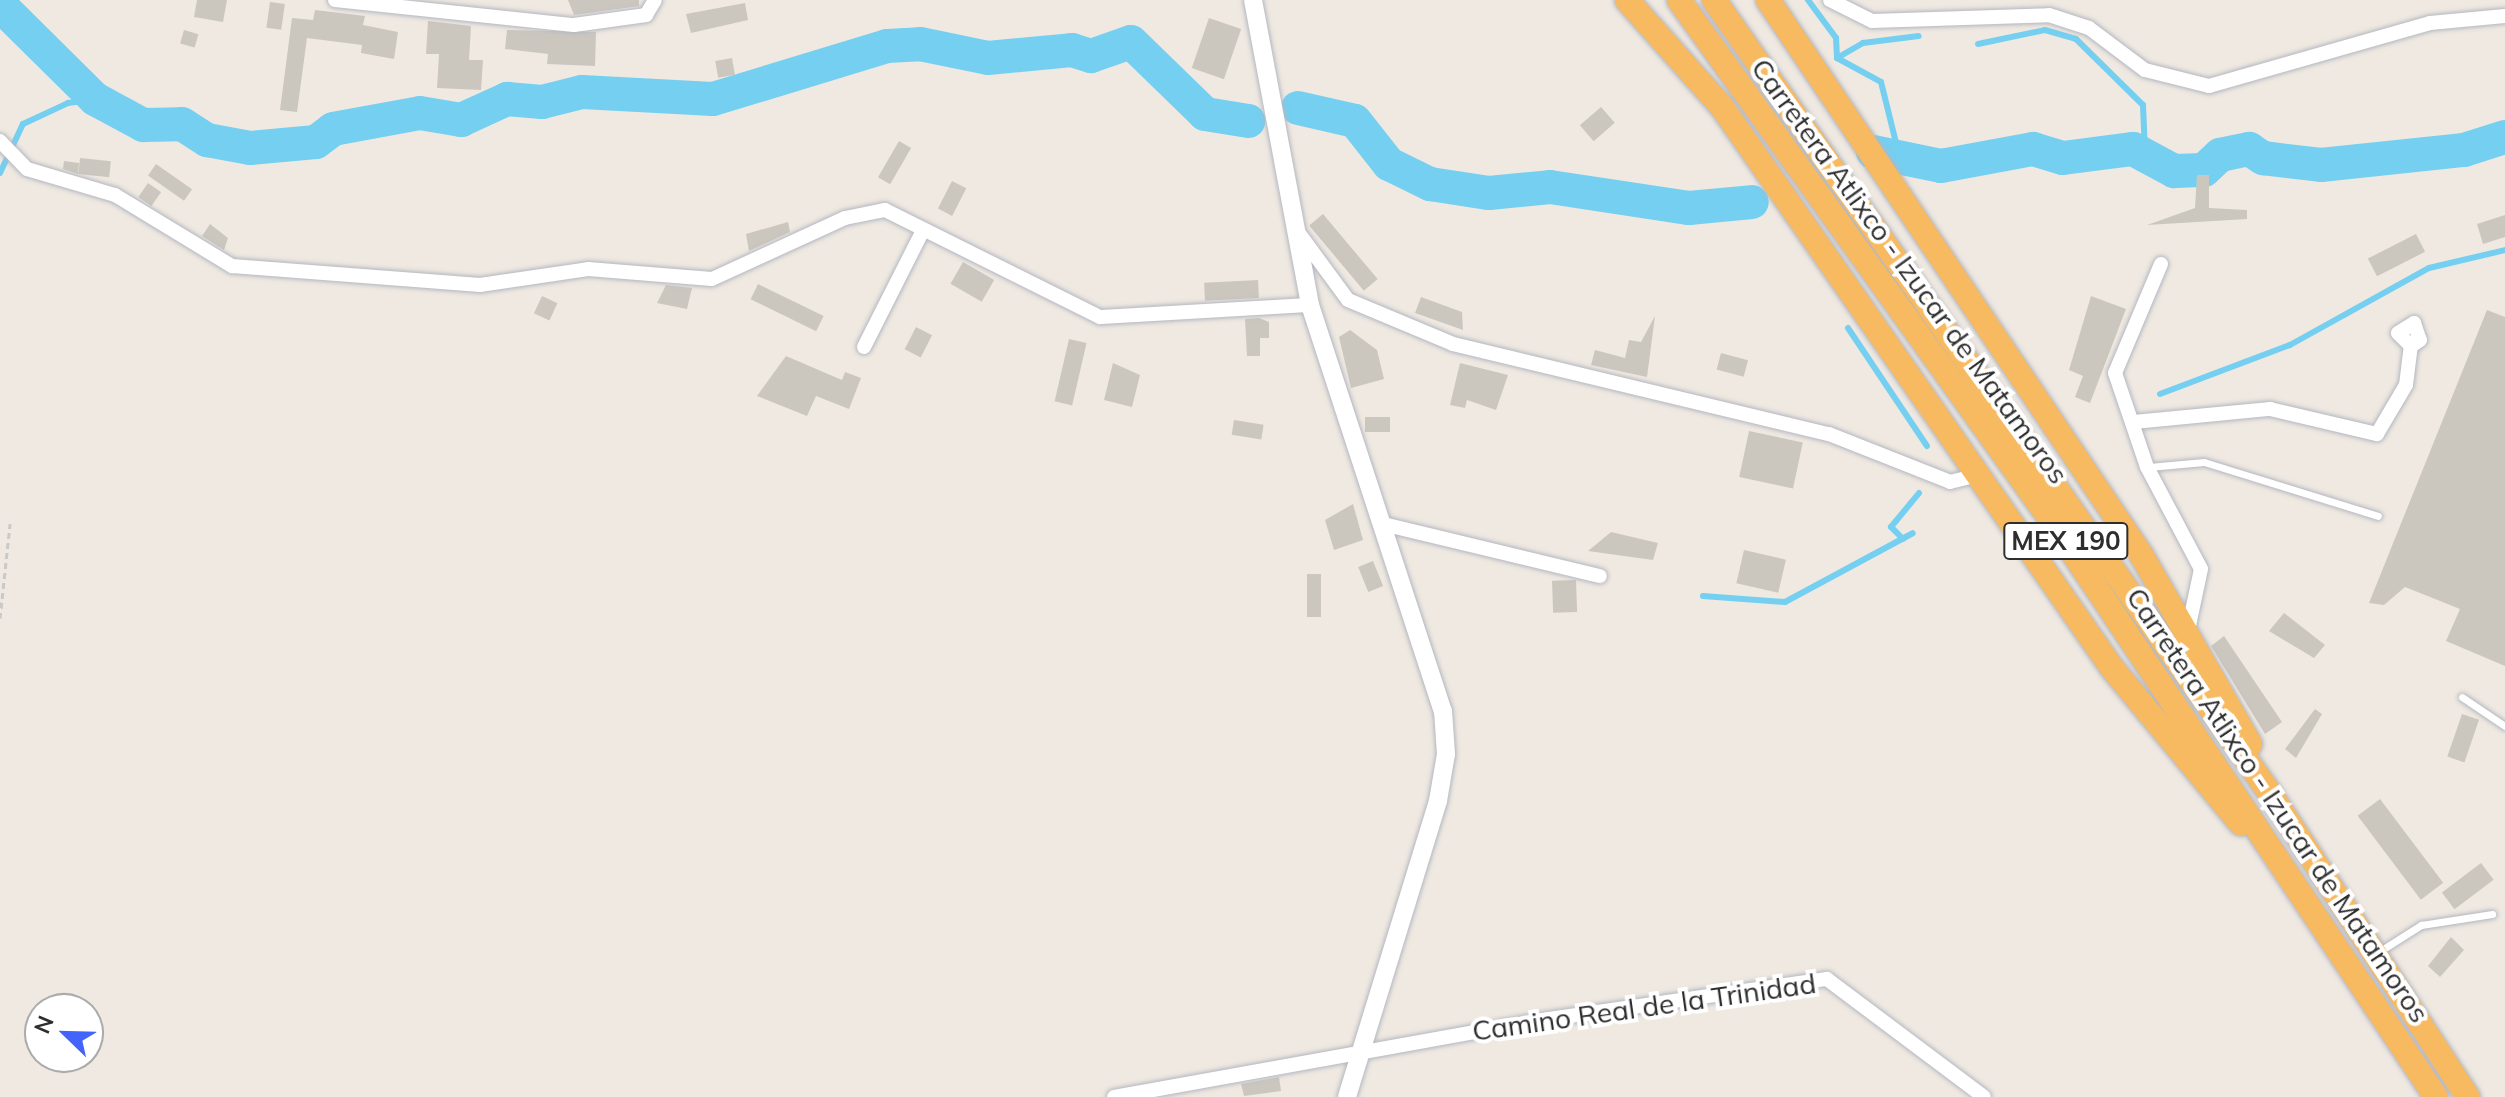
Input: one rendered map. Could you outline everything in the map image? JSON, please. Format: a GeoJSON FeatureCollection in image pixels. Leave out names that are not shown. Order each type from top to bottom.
{"type":"FeatureCollection","features":[{"type":"Feature","properties":{"kind":"highway"},"geometry":{"type":"LineString","coordinates":[[1627,0],[1653,24],[1804,222],[1982,474],[2136,702],[2286,868]]}},
{"type":"Feature","properties":{"kind":"highway","name":"Carretera Atlixco - Izucar de Matamoros"},"geometry":{"type":"LineString","coordinates":[[1679,0],[1834,223],[2053,523],[2436,1097]]}},
{"type":"Feature","properties":{"kind":"highway","name":"Carretera Atlixco - Izucar de Matamoros"},"geometry":{"type":"LineString","coordinates":[[1714,0],[2271,795],[2468,1097]]}},
{"type":"Feature","properties":{"kind":"highway"},"geometry":{"type":"LineString","coordinates":[[1768,0],[2188,630],[2271,795]]}},
{"type":"Feature","properties":{"kind":"street"},"geometry":{"type":"LineString","coordinates":[[335,0],[574,25],[646,15],[655,0]]}},
{"type":"Feature","properties":{"kind":"street"},"geometry":{"type":"LineString","coordinates":[[1253,0],[1310,305],[1443,711],[1446,754],[1363,1051],[1347,1097]]}},
{"type":"Feature","properties":{"kind":"street"},"geometry":{"type":"LineString","coordinates":[[1830,0],[1850,16],[1872,21],[2049,15],[2089,28],[2145,70],[2209,86],[2430,23],[2505,16]]}},
{"type":"Feature","properties":{"kind":"street"},"geometry":{"type":"LineString","coordinates":[[4,146],[27,169],[115,195],[232,266],[465,284],[588,269],[712,279],[845,218],[885,210],[1100,317],[1310,305]]}},
{"type":"Feature","properties":{"kind":"street"},"geometry":{"type":"LineString","coordinates":[[1296,228],[1348,300],[1453,344],[1829,434],[1950,482],[1982,474]]}},
{"type":"Feature","properties":{"kind":"street"},"geometry":{"type":"LineString","coordinates":[[864,347],[923,230]]}},
{"type":"Feature","properties":{"kind":"street"},"geometry":{"type":"LineString","coordinates":[[2161,264],[2115,373],[2147,467],[2201,569],[2188,630]]}},
{"type":"Feature","properties":{"kind":"street"},"geometry":{"type":"LineString","coordinates":[[2134,422],[2270,409],[2377,434],[2406,385],[2411,346]]}},
{"type":"Feature","properties":{"kind":"street"},"geometry":{"type":"LineString","coordinates":[[1383,524],[1600,576]]}},
{"type":"Feature","properties":{"kind":"street","name":"Camino Real de la Trinidad"},"geometry":{"type":"LineString","coordinates":[[1114,1097],[1363,1051],[1827,979],[1982,1096]]}},
{"type":"Feature","properties":{"kind":"lane"},"geometry":{"type":"LineString","coordinates":[[2147,467],[2204,462],[2378,516]]}},
{"type":"Feature","properties":{"kind":"lane"},"geometry":{"type":"LineString","coordinates":[[2462,697],[2505,726]]}},
{"type":"Feature","properties":{"kind":"lane"},"geometry":{"type":"LineString","coordinates":[[2374,954],[2421,925],[2492,914]]}},
{"type":"Feature","properties":{"kind":"path"},"geometry":{"type":"LineString","coordinates":[[0,618],[10,524]]}},
{"type":"Feature","properties":{"kind":"building"},"geometry":{"type":"Polygon","coordinates":[[[197,0],[227,0],[223,22],[194,17],[197,0]]]}},
{"type":"Feature","properties":{"kind":"building"},"geometry":{"type":"Polygon","coordinates":[[[568,0],[639,0],[639,6],[574,15],[568,0]]]}},
{"type":"Feature","properties":{"kind":"building"},"geometry":{"type":"Polygon","coordinates":[[[270,2],[285,4],[281,30],[266,28],[270,2]]]}},
{"type":"Feature","properties":{"kind":"building"},"geometry":{"type":"Polygon","coordinates":[[[745,3],[748,20],[691,33],[686,14],[745,3]]]}},
{"type":"Feature","properties":{"kind":"building"},"geometry":{"type":"Polygon","coordinates":[[[315,10],[365,16],[363,25],[398,32],[394,59],[361,53],[362,45],[307,38],[297,112],[280,110],[292,18],[313,20],[315,10]]]}},
{"type":"Feature","properties":{"kind":"building"},"geometry":{"type":"Polygon","coordinates":[[[1209,18],[1241,29],[1224,79],[1192,68],[1209,18]]]}},
{"type":"Feature","properties":{"kind":"building"},"geometry":{"type":"Polygon","coordinates":[[[428,21],[471,26],[469,60],[483,60],[481,90],[437,88],[439,54],[426,54],[428,21]]]}},
{"type":"Feature","properties":{"kind":"building"},"geometry":{"type":"Polygon","coordinates":[[[184,30],[198,34],[195,48],[180,43],[184,30]]]}},
{"type":"Feature","properties":{"kind":"building"},"geometry":{"type":"Polygon","coordinates":[[[507,30],[596,32],[595,66],[547,64],[548,54],[505,49],[507,30]]]}},
{"type":"Feature","properties":{"kind":"building"},"geometry":{"type":"Polygon","coordinates":[[[732,58],[735,75],[718,78],[715,61],[732,58]]]}},
{"type":"Feature","properties":{"kind":"building"},"geometry":{"type":"Polygon","coordinates":[[[1601,107],[1615,123],[1594,141],[1580,125],[1601,107]]]}},
{"type":"Feature","properties":{"kind":"building"},"geometry":{"type":"Polygon","coordinates":[[[899,141],[911,148],[890,184],[878,177],[899,141]]]}},
{"type":"Feature","properties":{"kind":"building"},"geometry":{"type":"Polygon","coordinates":[[[80,158],[111,161],[109,177],[78,174],[80,158]]]}},
{"type":"Feature","properties":{"kind":"building"},"geometry":{"type":"Polygon","coordinates":[[[64,161],[79,163],[78,174],[63,169],[64,161]]]}},
{"type":"Feature","properties":{"kind":"building"},"geometry":{"type":"Polygon","coordinates":[[[156,164],[192,189],[184,201],[148,175],[156,164]]]}},
{"type":"Feature","properties":{"kind":"building"},"geometry":{"type":"Polygon","coordinates":[[[2197,175],[2209,175],[2209,208],[2247,210],[2247,219],[2147,225],[2195,208],[2197,175]]]}},
{"type":"Feature","properties":{"kind":"building"},"geometry":{"type":"Polygon","coordinates":[[[952,181],[966,188],[952,216],[938,209],[952,181]]]}},
{"type":"Feature","properties":{"kind":"building"},"geometry":{"type":"Polygon","coordinates":[[[148,183],[161,192],[151,206],[138,197],[148,183]]]}},
{"type":"Feature","properties":{"kind":"building"},"geometry":{"type":"Polygon","coordinates":[[[1323,214],[1378,279],[1364,291],[1309,226],[1323,214]]]}},
{"type":"Feature","properties":{"kind":"building"},"geometry":{"type":"Polygon","coordinates":[[[2505,215],[2505,237],[2483,244],[2477,224],[2505,215]]]}},
{"type":"Feature","properties":{"kind":"building"},"geometry":{"type":"Polygon","coordinates":[[[788,222],[790,232],[749,251],[746,234],[788,222]]]}},
{"type":"Feature","properties":{"kind":"building"},"geometry":{"type":"Polygon","coordinates":[[[210,224],[228,238],[224,250],[202,236],[210,224]]]}},
{"type":"Feature","properties":{"kind":"building"},"geometry":{"type":"Polygon","coordinates":[[[2416,234],[2425,252],[2377,276],[2368,259],[2416,234]]]}},
{"type":"Feature","properties":{"kind":"building"},"geometry":{"type":"Polygon","coordinates":[[[963,262],[994,280],[982,302],[950,284],[963,262]]]}},
{"type":"Feature","properties":{"kind":"building"},"geometry":{"type":"Polygon","coordinates":[[[1258,280],[1259,298],[1205,301],[1204,283],[1258,280]]]}},
{"type":"Feature","properties":{"kind":"building"},"geometry":{"type":"Polygon","coordinates":[[[758,284],[824,316],[816,331],[751,299],[758,284]]]}},
{"type":"Feature","properties":{"kind":"building"},"geometry":{"type":"Polygon","coordinates":[[[666,285],[692,288],[687,309],[657,303],[666,285]]]}},
{"type":"Feature","properties":{"kind":"building"},"geometry":{"type":"Polygon","coordinates":[[[542,296],[557,303],[549,320],[534,313],[542,296]]]}},
{"type":"Feature","properties":{"kind":"building"},"geometry":{"type":"Polygon","coordinates":[[[2091,296],[2126,309],[2090,403],[2075,397],[2083,376],[2069,370],[2091,296]]]}},
{"type":"Feature","properties":{"kind":"building"},"geometry":{"type":"Polygon","coordinates":[[[1421,297],[1462,312],[1463,330],[1415,313],[1421,297]]]}},
{"type":"Feature","properties":{"kind":"building"},"geometry":{"type":"Polygon","coordinates":[[[2487,310],[2505,317],[2505,666],[2446,641],[2460,609],[2405,587],[2384,605],[2369,603],[2487,310]]]}},
{"type":"Feature","properties":{"kind":"building"},"geometry":{"type":"Polygon","coordinates":[[[1655,316],[1647,377],[1591,365],[1595,350],[1625,358],[1629,340],[1641,342],[1655,316]]]}},
{"type":"Feature","properties":{"kind":"building"},"geometry":{"type":"Polygon","coordinates":[[[1259,318],[1269,322],[1269,338],[1260,338],[1260,356],[1247,356],[1245,319],[1259,318]]]}},
{"type":"Feature","properties":{"kind":"building"},"geometry":{"type":"Polygon","coordinates":[[[916,327],[932,335],[921,357],[905,349],[916,327]]]}},
{"type":"Feature","properties":{"kind":"building"},"geometry":{"type":"Polygon","coordinates":[[[1350,330],[1377,350],[1384,379],[1351,388],[1339,337],[1350,330]]]}},
{"type":"Feature","properties":{"kind":"building"},"geometry":{"type":"Polygon","coordinates":[[[1069,339],[1087,343],[1072,405],[1055,401],[1069,339]]]}},
{"type":"Feature","properties":{"kind":"building"},"geometry":{"type":"Polygon","coordinates":[[[1721,353],[1748,360],[1744,377],[1717,369],[1721,353]]]}},
{"type":"Feature","properties":{"kind":"building"},"geometry":{"type":"Polygon","coordinates":[[[786,356],[842,380],[845,372],[861,378],[849,409],[816,396],[807,416],[757,396],[786,356]]]}},
{"type":"Feature","properties":{"kind":"building"},"geometry":{"type":"Polygon","coordinates":[[[1113,363],[1140,375],[1132,407],[1104,400],[1113,363]]]}},
{"type":"Feature","properties":{"kind":"building"},"geometry":{"type":"Polygon","coordinates":[[[1460,363],[1508,375],[1496,410],[1467,400],[1465,408],[1450,405],[1460,363]]]}},
{"type":"Feature","properties":{"kind":"building"},"geometry":{"type":"Polygon","coordinates":[[[1365,417],[1390,417],[1390,432],[1365,432],[1365,417]]]}},
{"type":"Feature","properties":{"kind":"building"},"geometry":{"type":"Polygon","coordinates":[[[1234,420],[1264,425],[1261,440],[1232,435],[1234,420]]]}},
{"type":"Feature","properties":{"kind":"building"},"geometry":{"type":"Polygon","coordinates":[[[1749,431],[1803,442],[1793,488],[1739,477],[1749,431]]]}},
{"type":"Feature","properties":{"kind":"building"},"geometry":{"type":"Polygon","coordinates":[[[1353,504],[1363,540],[1334,550],[1325,520],[1353,504]]]}},
{"type":"Feature","properties":{"kind":"building"},"geometry":{"type":"Polygon","coordinates":[[[1611,532],[1658,543],[1653,560],[1588,551],[1611,532]]]}},
{"type":"Feature","properties":{"kind":"building"},"geometry":{"type":"Polygon","coordinates":[[[1744,550],[1786,560],[1778,593],[1736,583],[1744,550]]]}},
{"type":"Feature","properties":{"kind":"building"},"geometry":{"type":"Polygon","coordinates":[[[1373,561],[1383,586],[1368,592],[1358,567],[1373,561]]]}},
{"type":"Feature","properties":{"kind":"building"},"geometry":{"type":"Polygon","coordinates":[[[1307,574],[1321,574],[1321,617],[1307,617],[1307,574]]]}},
{"type":"Feature","properties":{"kind":"building"},"geometry":{"type":"Polygon","coordinates":[[[1576,580],[1577,612],[1553,613],[1552,581],[1576,580]]]}},
{"type":"Feature","properties":{"kind":"building"},"geometry":{"type":"Polygon","coordinates":[[[2284,613],[2325,645],[2314,658],[2269,631],[2284,613]]]}},
{"type":"Feature","properties":{"kind":"building"},"geometry":{"type":"Polygon","coordinates":[[[2224,636],[2282,722],[2265,734],[2211,646],[2224,636]]]}},
{"type":"Feature","properties":{"kind":"building"},"geometry":{"type":"Polygon","coordinates":[[[2315,709],[2322,714],[2296,758],[2285,749],[2315,709]]]}},
{"type":"Feature","properties":{"kind":"building"},"geometry":{"type":"Polygon","coordinates":[[[2462,714],[2479,720],[2464,762],[2447,757],[2462,714]]]}},
{"type":"Feature","properties":{"kind":"building"},"geometry":{"type":"Polygon","coordinates":[[[2380,799],[2443,883],[2421,900],[2358,816],[2380,799]]]}},
{"type":"Feature","properties":{"kind":"building"},"geometry":{"type":"Polygon","coordinates":[[[2481,863],[2494,880],[2455,909],[2442,892],[2481,863]]]}},
{"type":"Feature","properties":{"kind":"building"},"geometry":{"type":"Polygon","coordinates":[[[2451,937],[2464,950],[2440,977],[2428,966],[2451,937]]]}},
{"type":"Feature","properties":{"kind":"building"},"geometry":{"type":"Polygon","coordinates":[[[1279,1077],[1281,1091],[1244,1096],[1241,1084],[1279,1077]]]}},
{"type":"Feature","properties":{"kind":"waterway"},"geometry":{"type":"LineString","coordinates":[[1808,0],[1836,38],[1837,58],[1881,82],[1900,159]]}},
{"type":"Feature","properties":{"kind":"waterway"},"geometry":{"type":"LineString","coordinates":[[0,5],[95,99],[143,125],[182,124],[207,140],[250,148],[316,142],[333,129],[420,113],[461,120],[507,99],[542,102],[582,92],[713,99],[887,46],[920,44],[988,58],[1072,50],[1091,56],[1131,42],[1205,114],[1248,121]]}},
{"type":"Feature","properties":{"kind":"waterway"},"geometry":{"type":"LineString","coordinates":[[1978,44],[2045,30],[2076,39],[2143,105],[2145,153]]}},
{"type":"Feature","properties":{"kind":"waterway"},"geometry":{"type":"LineString","coordinates":[[1837,58],[1863,43],[1919,36]]}},
{"type":"Feature","properties":{"kind":"waterway"},"geometry":{"type":"LineString","coordinates":[[0,173],[23,124],[68,103],[95,99]]}},
{"type":"Feature","properties":{"kind":"waterway"},"geometry":{"type":"LineString","coordinates":[[1298,108],[1355,121],[1389,164],[1430,184],[1489,193],[1550,187],[1689,208],[1752,202]]}},
{"type":"Feature","properties":{"kind":"waterway"},"geometry":{"type":"LineString","coordinates":[[1873,152],[1941,166],[2033,149],[2063,158],[2133,149],[2174,171],[2204,170],[2220,155],[2249,149],[2263,158],[2321,165],[2464,150],[2505,137]]}},
{"type":"Feature","properties":{"kind":"waterway"},"geometry":{"type":"LineString","coordinates":[[2160,394],[2290,345],[2429,268],[2505,250]]}},
{"type":"Feature","properties":{"kind":"waterway"},"geometry":{"type":"LineString","coordinates":[[1848,328],[1927,446]]}},
{"type":"Feature","properties":{"kind":"waterway"},"geometry":{"type":"LineString","coordinates":[[1903,539],[1891,527],[1919,493]]}},
{"type":"Feature","properties":{"kind":"waterway"},"geometry":{"type":"LineString","coordinates":[[1703,596],[1785,602],[1913,533]]}}]}
